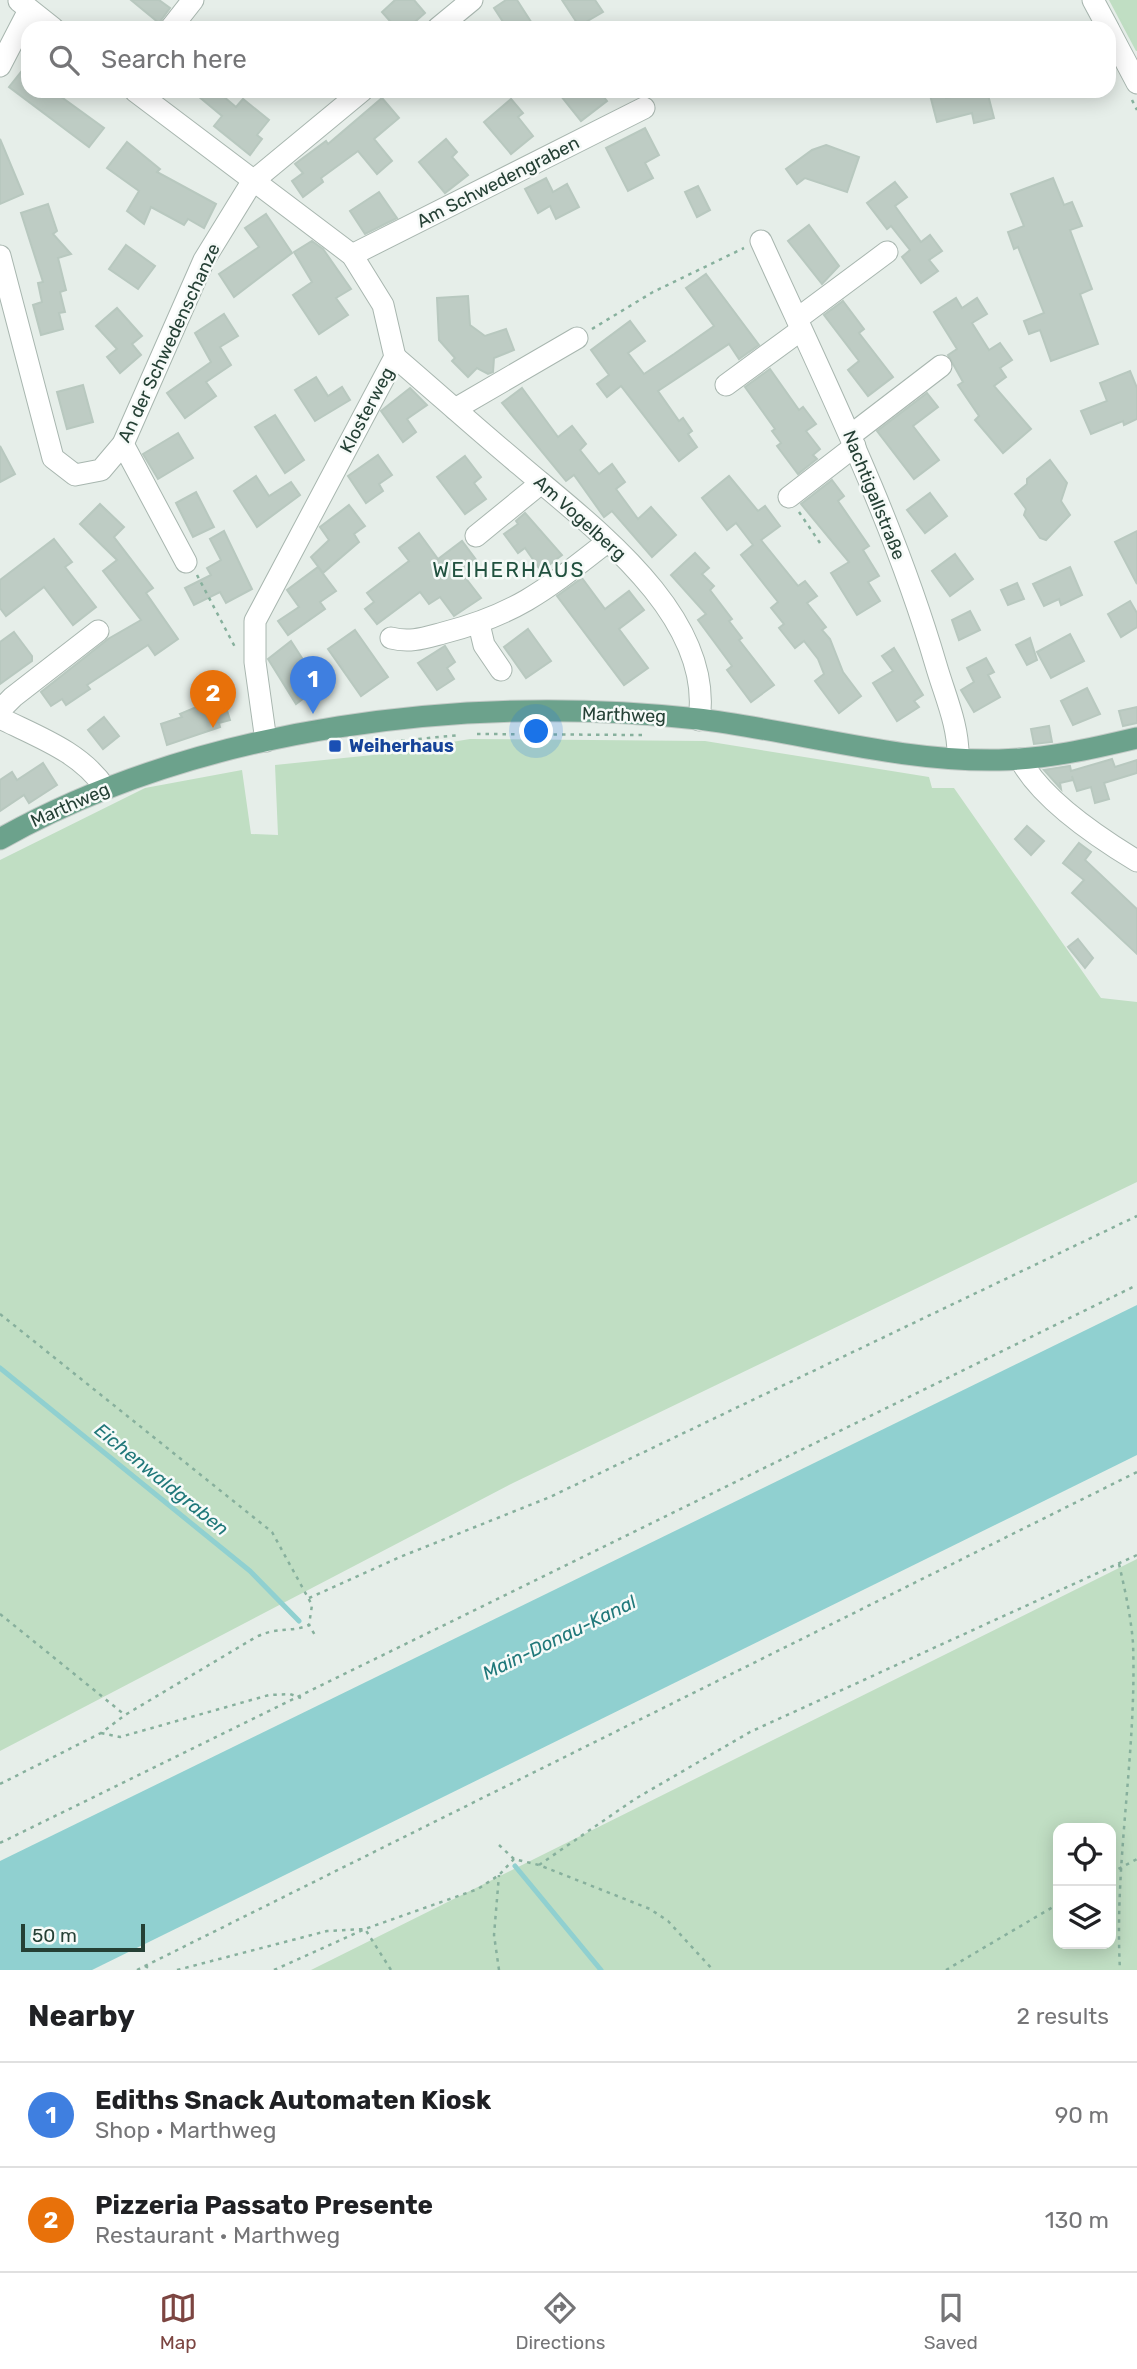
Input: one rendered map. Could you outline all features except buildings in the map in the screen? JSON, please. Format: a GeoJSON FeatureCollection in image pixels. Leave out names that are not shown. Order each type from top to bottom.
{"type":"FeatureCollection","features":[{"type":"Feature","properties":{"kind":"main road","name":"Marthweg"},"geometry":{"type":"LineString","coordinates":[[0,839],[105,788],[160,769],[266,741],[381,722],[472,715],[596,713],[699,720],[958,758],[1020,759],[1069,753],[1137,738]]}},
{"type":"Feature","properties":{"kind":"street"},"geometry":{"type":"LineString","coordinates":[[177,21],[193,0]]}},
{"type":"Feature","properties":{"kind":"street"},"geometry":{"type":"LineString","coordinates":[[1093,0],[1104,21]]}},
{"type":"Feature","properties":{"kind":"street"},"geometry":{"type":"LineString","coordinates":[[445,21],[462,3]]}},
{"type":"Feature","properties":{"kind":"street"},"geometry":{"type":"LineString","coordinates":[[0,66],[24,5],[44,21]]}},
{"type":"Feature","properties":{"kind":"street"},"geometry":{"type":"LineString","coordinates":[[1116,44],[1137,83]]}},
{"type":"Feature","properties":{"kind":"street","name":"Klosterweg"},"geometry":{"type":"LineString","coordinates":[[144,98],[352,255],[383,305],[396,357],[254,621],[255,662],[266,741]]}},
{"type":"Feature","properties":{"kind":"street","name":"An der Schwedenschanze"},"geometry":{"type":"LineString","coordinates":[[0,256],[52,458],[75,475],[101,470],[123,444],[204,260],[252,182],[354,98]]}},
{"type":"Feature","properties":{"kind":"street","name":"Am Schwedengraben"},"geometry":{"type":"LineString","coordinates":[[352,255],[644,108]]}},
{"type":"Feature","properties":{"kind":"street","name":"Nachtigallstraße"},"geometry":{"type":"LineString","coordinates":[[761,241],[853,440],[922,618],[952,715],[958,758]]}},
{"type":"Feature","properties":{"kind":"street"},"geometry":{"type":"LineString","coordinates":[[726,386],[887,252]]}},
{"type":"Feature","properties":{"kind":"street"},"geometry":{"type":"LineString","coordinates":[[455,409],[577,338]]}},
{"type":"Feature","properties":{"kind":"street","name":"Am Vogelberg"},"geometry":{"type":"LineString","coordinates":[[396,357],[607,542],[659,597],[684,638],[701,690],[699,720]]}},
{"type":"Feature","properties":{"kind":"street"},"geometry":{"type":"LineString","coordinates":[[789,497],[941,366]]}},
{"type":"Feature","properties":{"kind":"street"},"geometry":{"type":"LineString","coordinates":[[123,444],[186,562]]}},
{"type":"Feature","properties":{"kind":"street"},"geometry":{"type":"LineString","coordinates":[[476,536],[541,483]]}},
{"type":"Feature","properties":{"kind":"street"},"geometry":{"type":"LineString","coordinates":[[391,638],[407,642],[479,624],[532,600],[607,542]]}},
{"type":"Feature","properties":{"kind":"street"},"geometry":{"type":"LineString","coordinates":[[479,624],[484,645],[501,670]]}},
{"type":"Feature","properties":{"kind":"street"},"geometry":{"type":"LineString","coordinates":[[0,710],[13,696],[98,631]]}},
{"type":"Feature","properties":{"kind":"street"},"geometry":{"type":"LineString","coordinates":[[0,718],[75,757],[90,769],[105,788]]}},
{"type":"Feature","properties":{"kind":"street"},"geometry":{"type":"LineString","coordinates":[[1020,759],[1042,789],[1110,845],[1137,861]]}},
{"type":"Feature","properties":{"kind":"path"},"geometry":{"type":"LineString","coordinates":[[577,338],[653,292],[761,241]]}},
{"type":"Feature","properties":{"kind":"path"},"geometry":{"type":"LineString","coordinates":[[789,497],[820,543]]}},
{"type":"Feature","properties":{"kind":"path"},"geometry":{"type":"LineString","coordinates":[[186,562],[194,567],[242,659],[255,662]]}},
{"type":"Feature","properties":{"kind":"path"},"geometry":{"type":"LineString","coordinates":[[363,744],[470,734],[652,735]]}},
{"type":"Feature","properties":{"kind":"path"},"geometry":{"type":"LineString","coordinates":[[309,1598],[400,1557],[550,1497],[1137,1216]]}},
{"type":"Feature","properties":{"kind":"path"},"geometry":{"type":"LineString","coordinates":[[0,1843],[301,1698],[1137,1285]]}},
{"type":"Feature","properties":{"kind":"path"},"geometry":{"type":"LineString","coordinates":[[0,1314],[272,1532],[312,1605],[309,1625],[315,1635]]}},
{"type":"Feature","properties":{"kind":"path"},"geometry":{"type":"LineString","coordinates":[[137,1970],[1137,1472]]}},
{"type":"Feature","properties":{"kind":"path"},"geometry":{"type":"LineString","coordinates":[[539,1865],[635,1799],[750,1732],[1137,1555]]}},
{"type":"Feature","properties":{"kind":"path"},"geometry":{"type":"LineString","coordinates":[[1119,1564],[1133,1641],[1133,1695],[1117,1923],[1120,1970]]}},
{"type":"Feature","properties":{"kind":"path"},"geometry":{"type":"LineString","coordinates":[[0,1614],[125,1715]]}},
{"type":"Feature","properties":{"kind":"path"},"geometry":{"type":"LineString","coordinates":[[0,1784],[101,1733],[125,1715],[256,1637],[274,1628],[298,1629],[309,1625]]}},
{"type":"Feature","properties":{"kind":"path"},"geometry":{"type":"LineString","coordinates":[[101,1733],[120,1737],[269,1695],[290,1694],[301,1698]]}},
{"type":"Feature","properties":{"kind":"path"},"geometry":{"type":"LineString","coordinates":[[499,1845],[513,1859],[539,1865],[650,1909],[668,1921],[713,1970]]}},
{"type":"Feature","properties":{"kind":"path"},"geometry":{"type":"LineString","coordinates":[[274,1970],[365,1929],[478,1889],[499,1875],[513,1859]]}},
{"type":"Feature","properties":{"kind":"path"},"geometry":{"type":"LineString","coordinates":[[1116,1870],[1137,1859]]}},
{"type":"Feature","properties":{"kind":"path"},"geometry":{"type":"LineString","coordinates":[[499,1875],[494,1935],[499,1970]]}},
{"type":"Feature","properties":{"kind":"path"},"geometry":{"type":"LineString","coordinates":[[946,1970],[1053,1907]]}},
{"type":"Feature","properties":{"kind":"path"},"geometry":{"type":"LineString","coordinates":[[177,1970],[327,1931],[365,1929]]}},
{"type":"Feature","properties":{"kind":"path"},"geometry":{"type":"LineString","coordinates":[[365,1929],[391,1970]]}},
{"type":"Feature","properties":{"kind":"path"},"geometry":{"type":"LineString","coordinates":[[145,1966],[152,1970]]}},
{"type":"Feature","properties":{"kind":"green space"},"geometry":{"type":"Polygon","coordinates":[[[1109,0],[1137,0],[1137,51],[1136,51],[1109,0]]]}},
{"type":"Feature","properties":{"kind":"green space"},"geometry":{"type":"Polygon","coordinates":[[[470,739],[705,741],[929,777],[932,788],[954,788],[1101,998],[1137,1002],[1137,1182],[513,1483],[0,1751],[0,860],[145,788],[242,770],[251,834],[278,835],[275,765],[373,755],[470,739]]]}},
{"type":"Feature","properties":{"kind":"green space"},"geometry":{"type":"Polygon","coordinates":[[[1137,1559],[1137,1970],[311,1970],[1137,1559]]]}},
{"type":"Feature","properties":{"kind":"water","name":"Main-Donau-Kanal"},"geometry":{"type":"Polygon","coordinates":[[[1137,1305],[1137,1455],[92,1970],[0,1970],[0,1861],[1137,1305]]]}},
{"type":"Feature","properties":{"kind":"waterway","name":"Eichenwaldgraben"},"geometry":{"type":"LineString","coordinates":[[0,1368],[250,1571],[299,1621]]}},
{"type":"Feature","properties":{"kind":"waterway","name":"Eichenwaldgraben"},"geometry":{"type":"LineString","coordinates":[[515,1866],[601,1970]]}},
{"type":"Feature","properties":{"kind":"place","name":"Ediths Snack Automaten Kiosk"},"geometry":{"type":"Point","coordinates":[313,714]}},
{"type":"Feature","properties":{"kind":"place","name":"Pizzeria Passato Presente"},"geometry":{"type":"Point","coordinates":[213,728]}},
{"type":"Feature","properties":{"kind":"place","name":"Weiherhaus"},"geometry":{"type":"Point","coordinates":[335,746]}},
{"type":"Feature","properties":{"kind":"district","name":"WEIHERHAUS"},"geometry":{"type":"Point","coordinates":[509,570]}}]}
